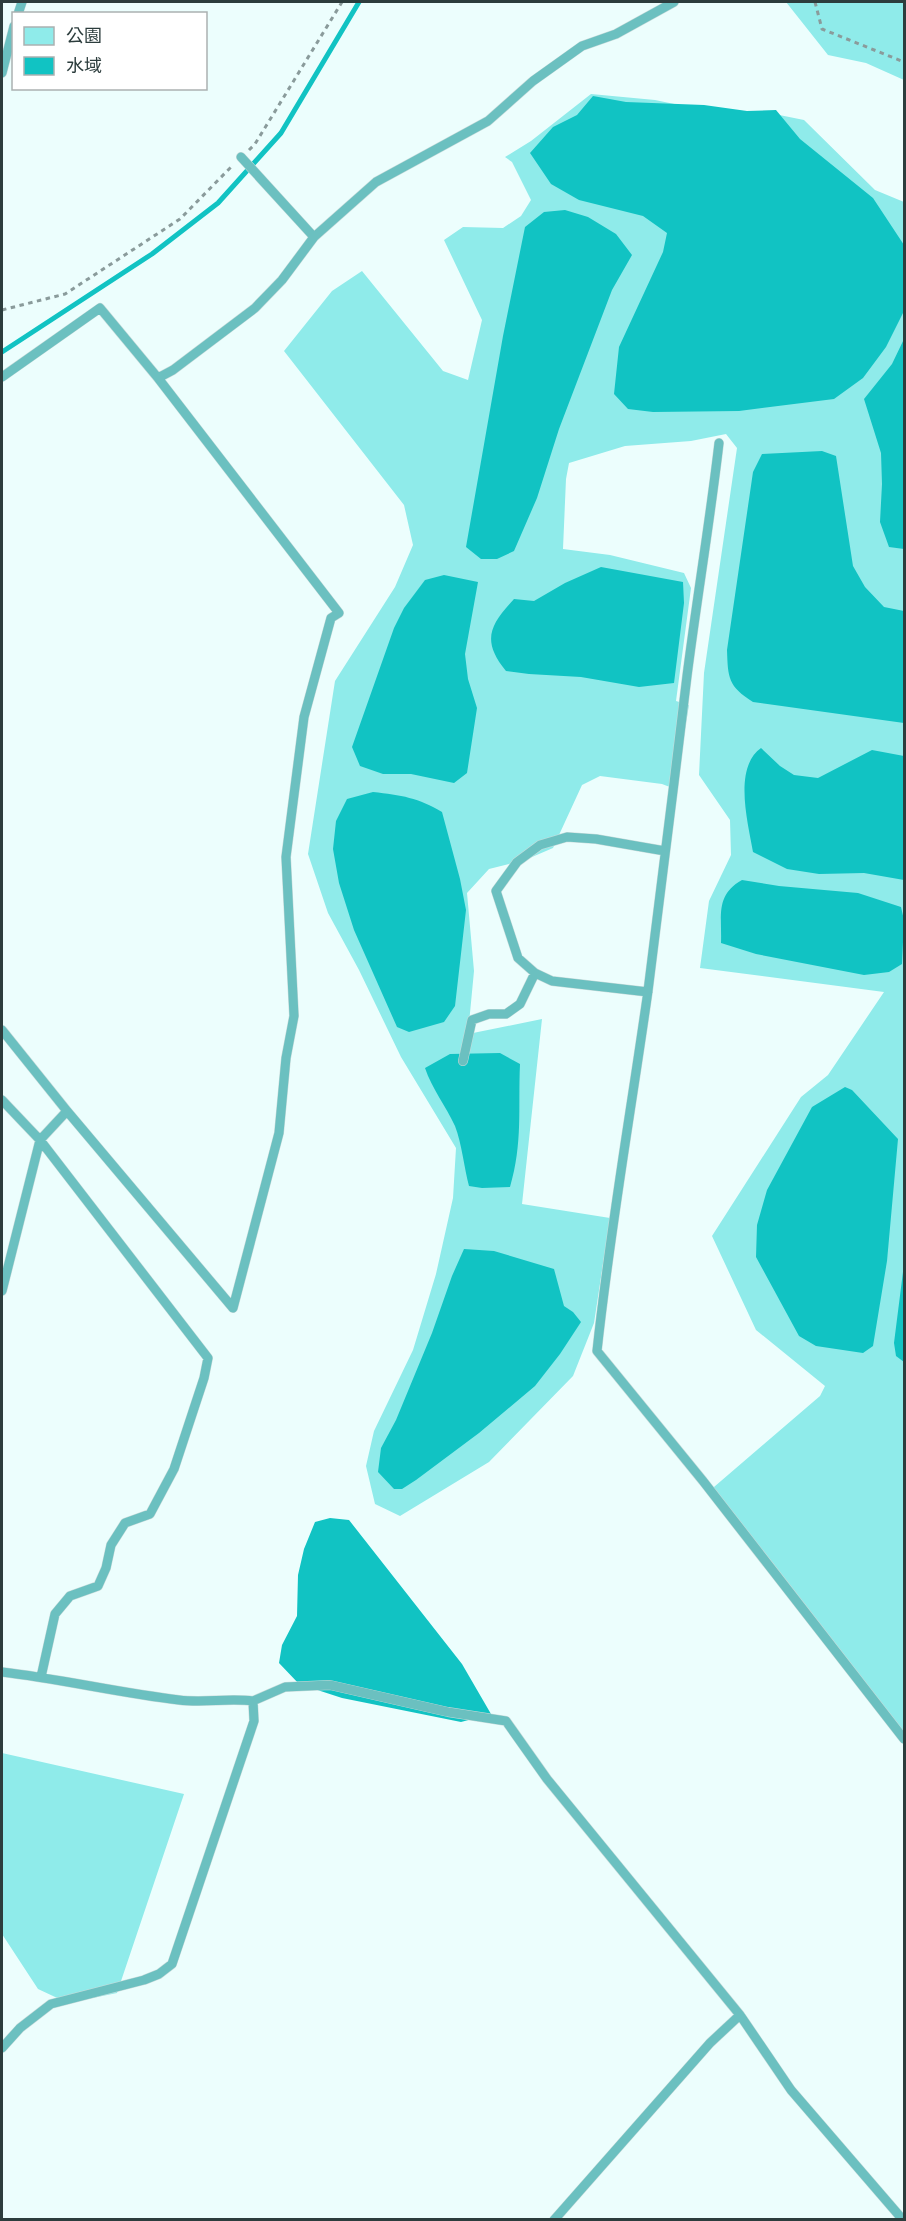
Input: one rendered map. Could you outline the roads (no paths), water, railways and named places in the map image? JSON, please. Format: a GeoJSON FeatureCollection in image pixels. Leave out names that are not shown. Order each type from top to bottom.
{"type":"FeatureCollection","features":[{"type":"Feature","properties":{"kind":"lane"},"geometry":{"type":"LineString","coordinates":[[158,378],[255,308],[282,280],[314,237],[376,182],[488,121],[533,81],[582,46],[616,34],[674,2]]}},
{"type":"Feature","properties":{"kind":"lane"},"geometry":{"type":"LineString","coordinates":[[2,73],[12,34]]}},
{"type":"Feature","properties":{"kind":"lane"},"geometry":{"type":"LineString","coordinates":[[241,157],[314,237]]}},
{"type":"Feature","properties":{"kind":"lane"},"geometry":{"type":"LineString","coordinates":[[2,377],[100,308],[158,378],[339,613],[331,618],[304,717],[292,803],[286,857],[294,1016],[286,1058],[279,1133],[232,1308],[2,1030]]}},
{"type":"Feature","properties":{"kind":"lane"},"geometry":{"type":"LineString","coordinates":[[719,443],[648,992],[607,1261],[597,1351],[703,1481],[904,1739]]}},
{"type":"Feature","properties":{"kind":"lane"},"geometry":{"type":"LineString","coordinates":[[648,992],[552,981],[535,973],[518,957],[496,891],[517,862],[540,845],[567,837],[596,839],[665,851]]}},
{"type":"Feature","properties":{"kind":"lane"},"geometry":{"type":"LineString","coordinates":[[464,1061],[471,1020],[489,1014],[506,1014],[520,1004],[535,973]]}},
{"type":"Feature","properties":{"kind":"lane"},"geometry":{"type":"LineString","coordinates":[[2,1100],[40,1140],[208,1358],[204,1378],[174,1469],[150,1514],[125,1523],[111,1545],[106,1568],[98,1586],[70,1596],[55,1614],[41,1677]]}},
{"type":"Feature","properties":{"kind":"lane"},"geometry":{"type":"LineString","coordinates":[[2,1291],[40,1140],[67,1111]]}},
{"type":"Feature","properties":{"kind":"lane"},"geometry":{"type":"LineString","coordinates":[[2,1672],[186,1701],[235,1699],[253,1701],[285,1687],[330,1685],[448,1712],[506,1721],[547,1779],[740,2015],[791,2090],[903,2220]]}},
{"type":"Feature","properties":{"kind":"lane"},"geometry":{"type":"LineString","coordinates":[[2,2048],[20,2028],[51,2004],[144,1980],[159,1974],[172,1964],[254,1721],[253,1701]]}},
{"type":"Feature","properties":{"kind":"lane"},"geometry":{"type":"LineString","coordinates":[[554,2220],[710,2043],[740,2015]]}},
{"type":"Feature","properties":{"kind":"water"},"geometry":{"type":"Polygon","coordinates":[[[593,96],[626,102],[704,105],[747,111],[776,110],[800,139],[873,198],[904,245],[904,311],[886,347],[863,378],[834,399],[739,411],[653,412],[628,409],[614,394],[619,347],[663,252],[667,233],[643,216],[579,200],[551,184],[530,153],[553,127],[577,115],[593,96]]]}},
{"type":"Feature","properties":{"kind":"water"},"geometry":{"type":"Polygon","coordinates":[[[565,210],[588,217],[616,234],[632,255],[612,290],[559,429],[537,498],[514,551],[497,559],[481,559],[466,547],[503,336],[525,227],[544,212],[565,210]]]}},
{"type":"Feature","properties":{"kind":"water"},"geometry":{"type":"Polygon","coordinates":[[[904,339],[904,549],[889,547],[880,522],[881,453],[864,399],[892,364],[904,339]]]}},
{"type":"Feature","properties":{"kind":"water"},"geometry":{"type":"Polygon","coordinates":[[[822,451],[836,456],[853,566],[865,587],[884,607],[904,611],[904,723],[753,702],[734,686],[729,675],[727,650],[753,472],[762,454],[822,451]]]}},
{"type":"Feature","properties":{"kind":"water"},"geometry":{"type":"Polygon","coordinates":[[[601,567],[683,582],[684,603],[674,683],[639,687],[581,677],[506,671],[493,650],[491,641],[494,625],[514,599],[534,601],[565,583],[601,567]]]}},
{"type":"Feature","properties":{"kind":"water"},"geometry":{"type":"Polygon","coordinates":[[[444,575],[478,582],[465,654],[468,679],[477,708],[467,773],[454,783],[411,774],[383,774],[360,766],[352,747],[394,628],[404,608],[425,580],[444,575]]]}},
{"type":"Feature","properties":{"kind":"water"},"geometry":{"type":"Polygon","coordinates":[[[761,748],[780,766],[794,775],[818,778],[872,750],[904,756],[904,880],[864,873],[819,874],[787,869],[753,852],[746,812],[745,782],[752,757],[761,748]]]}},
{"type":"Feature","properties":{"kind":"water"},"geometry":{"type":"Polygon","coordinates":[[[373,792],[409,798],[442,812],[466,910],[455,1006],[444,1022],[409,1032],[397,1027],[354,930],[339,883],[333,849],[336,821],[347,799],[373,792]]]}},
{"type":"Feature","properties":{"kind":"water"},"geometry":{"type":"Polygon","coordinates":[[[742,880],[779,886],[858,893],[901,907],[904,920],[902,964],[889,972],[864,975],[756,954],[721,943],[721,915],[724,899],[727,892],[742,880]]]}},
{"type":"Feature","properties":{"kind":"water"},"geometry":{"type":"Polygon","coordinates":[[[500,1053],[520,1064],[519,1126],[514,1171],[510,1187],[469,1186],[455,1126],[425,1068],[450,1054],[500,1053]]]}},
{"type":"Feature","properties":{"kind":"water"},"geometry":{"type":"Polygon","coordinates":[[[845,1087],[852,1090],[898,1139],[887,1261],[873,1346],[863,1353],[816,1346],[799,1336],[756,1257],[757,1225],[767,1190],[812,1107],[845,1087]]]}},
{"type":"Feature","properties":{"kind":"water"},"geometry":{"type":"Polygon","coordinates":[[[464,1249],[494,1251],[554,1269],[564,1306],[581,1322],[535,1386],[479,1433],[416,1480],[402,1489],[394,1489],[378,1472],[381,1448],[396,1420],[464,1249]]]}},
{"type":"Feature","properties":{"kind":"water"},"geometry":{"type":"Polygon","coordinates":[[[904,1264],[904,1362],[896,1356],[894,1343],[904,1264]]]}},
{"type":"Feature","properties":{"kind":"water"},"geometry":{"type":"Polygon","coordinates":[[[330,1518],[349,1520],[462,1664],[491,1714],[461,1722],[342,1698],[299,1684],[279,1663],[282,1645],[297,1616],[298,1575],[304,1549],[315,1522],[330,1518]]]}},
{"type":"Feature","properties":{"kind":"waterway"},"geometry":{"type":"LineString","coordinates":[[2,352],[152,254],[218,203],[281,133],[359,2]]}}]}
